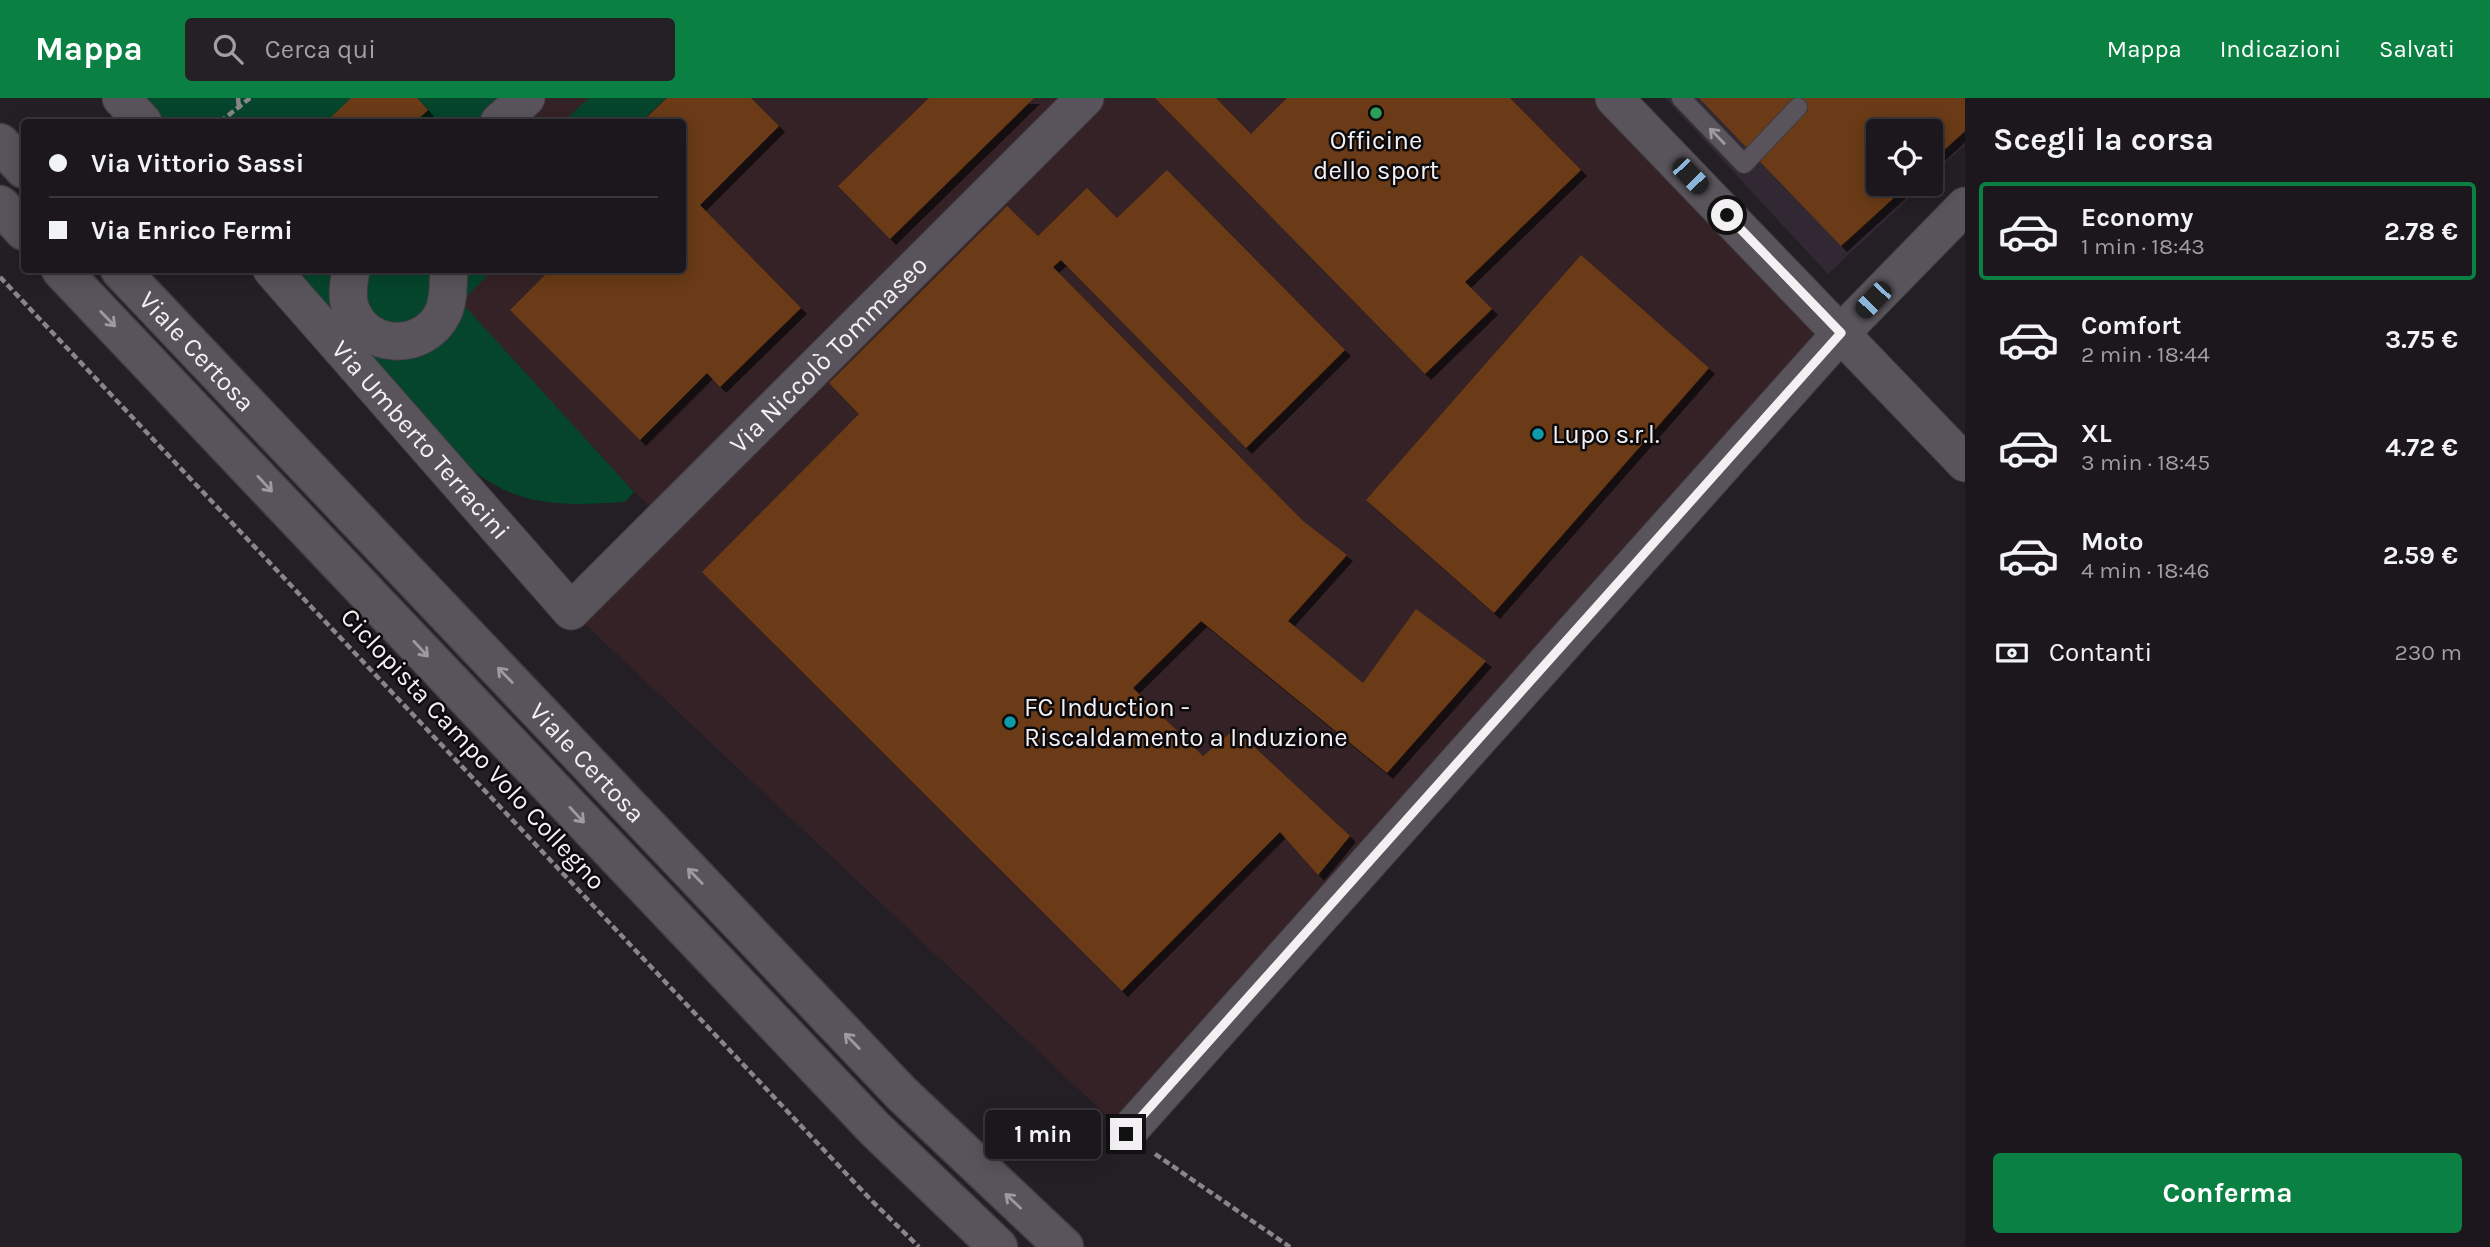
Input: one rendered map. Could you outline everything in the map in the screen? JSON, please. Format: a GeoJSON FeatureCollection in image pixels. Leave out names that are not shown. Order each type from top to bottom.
{"type":"FeatureCollection","features":[{"type":"Feature","properties":{"kind":"main road"},"geometry":{"type":"LineString","coordinates":[[0,143],[21,166]]}},
{"type":"Feature","properties":{"kind":"main road"},"geometry":{"type":"LineString","coordinates":[[0,205],[21,228]]}},
{"type":"Feature","properties":{"kind":"main road","name":"Viale Certosa"},"geometry":{"type":"LineString","coordinates":[[64,273],[866,1120],[998,1247]]}},
{"type":"Feature","properties":{"kind":"main road","name":"Viale Certosa"},"geometry":{"type":"LineString","coordinates":[[123,273],[902,1094],[1064,1247]]}},
{"type":"Feature","properties":{"kind":"street"},"geometry":{"type":"LineString","coordinates":[[121,98],[140,119]]}},
{"type":"Feature","properties":{"kind":"street"},"geometry":{"type":"LineString","coordinates":[[502,119],[526,98]]}},
{"type":"Feature","properties":{"kind":"street","name":"Via Niccolò Tommaseo"},"geometry":{"type":"LineString","coordinates":[[571,611],[1085,98]]}},
{"type":"Feature","properties":{"kind":"street"},"geometry":{"type":"LineString","coordinates":[[1614,98],[1965,463]]}},
{"type":"Feature","properties":{"kind":"street"},"geometry":{"type":"LineString","coordinates":[[1126,1134],[1841,333],[1965,206]]}},
{"type":"Feature","properties":{"kind":"street","name":"Via Umberto Terracini"},"geometry":{"type":"LineString","coordinates":[[275,273],[571,611]]}},
{"type":"Feature","properties":{"kind":"street"},"geometry":{"type":"LineString","coordinates":[[351,273],[348,291],[351,308],[361,326],[375,337],[393,343],[420,337],[431,330],[444,311],[449,273]]}},
{"type":"Feature","properties":{"kind":"lane"},"geometry":{"type":"LineString","coordinates":[[1681,98],[1744,164],[1798,107]]}},
{"type":"Feature","properties":{"kind":"path"},"geometry":{"type":"LineString","coordinates":[[238,98],[239,109]]}},
{"type":"Feature","properties":{"kind":"path"},"geometry":{"type":"LineString","coordinates":[[224,119],[250,98]]}},
{"type":"Feature","properties":{"kind":"path","name":"Ciclopista Campo Volo Collegno"},"geometry":{"type":"LineString","coordinates":[[0,277],[872,1201],[919,1247]]}},
{"type":"Feature","properties":{"kind":"path"},"geometry":{"type":"LineString","coordinates":[[1126,1134],[1290,1247]]}},
{"type":"Feature","properties":{"kind":"shaded area"},"geometry":{"type":"Polygon","coordinates":[[[526,98],[1614,98],[1841,333],[1126,1134],[571,611],[663,519],[444,311],[449,273],[686,273],[686,119],[502,119],[526,98]]]}},
{"type":"Feature","properties":{"kind":"shaded area"},"geometry":{"type":"Polygon","coordinates":[[[1665,98],[1965,98],[1965,145],[1943,165],[1943,119],[1866,119],[1866,196],[1911,196],[1828,274],[1665,98]]]}},
{"type":"Feature","properties":{"kind":"green space"},"geometry":{"type":"Polygon","coordinates":[[[121,98],[526,98],[502,119],[140,119],[121,98]]]}},
{"type":"Feature","properties":{"kind":"green space"},"geometry":{"type":"Polygon","coordinates":[[[589,98],[666,98],[644,119],[566,119],[589,98]]]}},
{"type":"Feature","properties":{"kind":"green space"},"geometry":{"type":"Polygon","coordinates":[[[294,273],[341,273],[395,358],[411,359],[424,353],[448,273],[490,273],[461,302],[634,492],[625,502],[578,504],[537,501],[499,487],[461,460],[294,273]]]}},
{"type":"Feature","properties":{"kind":"green space"},"geometry":{"type":"Polygon","coordinates":[[[361,273],[436,273],[429,316],[377,330],[358,280],[361,273]]]}},
{"type":"Feature","properties":{"kind":"building"},"geometry":{"type":"Polygon","coordinates":[[[351,98],[417,98],[428,110],[418,119],[329,119],[351,98]]]}},
{"type":"Feature","properties":{"kind":"building"},"geometry":{"type":"Polygon","coordinates":[[[667,98],[751,98],[779,126],[700,205],[801,308],[720,387],[707,373],[640,440],[510,310],[547,273],[686,273],[686,119],[645,119],[667,98]]]}},
{"type":"Feature","properties":{"kind":"building"},"geometry":{"type":"Polygon","coordinates":[[[929,98],[1034,98],[890,239],[838,186],[929,98]]]}},
{"type":"Feature","properties":{"kind":"building"},"geometry":{"type":"Polygon","coordinates":[[[1155,98],[1216,98],[1251,134],[1287,98],[1510,98],[1581,170],[1465,282],[1492,309],[1425,374],[1155,98]]]}},
{"type":"Feature","properties":{"kind":"building"},"geometry":{"type":"Polygon","coordinates":[[[1699,98],[1965,98],[1965,131],[1943,151],[1943,119],[1866,119],[1866,196],[1896,196],[1841,246],[1699,98]]]}},
{"type":"Feature","properties":{"kind":"building"},"geometry":{"type":"Polygon","coordinates":[[[1167,170],[1345,350],[1246,448],[1061,260],[1053,267],[1303,521],[1347,555],[1288,621],[1363,683],[1416,609],[1486,661],[1387,773],[1201,621],[1133,688],[1203,756],[1235,729],[1350,836],[1318,875],[1280,832],[1122,991],[702,572],[859,414],[829,383],[1007,206],[1038,236],[1087,188],[1117,218],[1167,170]]]}},
{"type":"Feature","properties":{"kind":"building","name":"Lupo s.r.l."},"geometry":{"type":"Polygon","coordinates":[[[1581,255],[1709,368],[1494,613],[1366,500],[1581,255]]]}},
{"type":"Feature","properties":{"kind":"place","name":"Officine dello sport"},"geometry":{"type":"Point","coordinates":[1376,113]}},
{"type":"Feature","properties":{"kind":"place","name":"Lupo s.r.l."},"geometry":{"type":"Point","coordinates":[1538,434]}},
{"type":"Feature","properties":{"kind":"place","name":"FC Induction - Riscaldamento a Induzione"},"geometry":{"type":"Point","coordinates":[1010,722]}},
{"type":"Feature","properties":{"kind":"route"},"geometry":{"type":"LineString","coordinates":[[1126,1134],[1841,333],[1727,215]]}}]}
